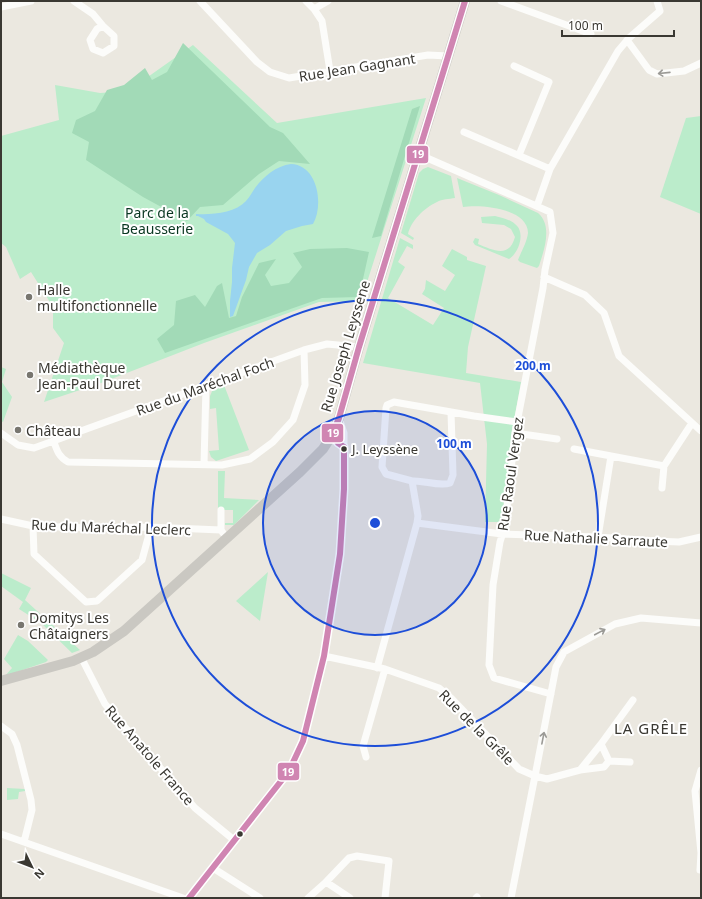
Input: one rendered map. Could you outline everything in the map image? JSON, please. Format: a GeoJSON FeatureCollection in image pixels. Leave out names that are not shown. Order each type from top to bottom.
{"type":"FeatureCollection","features":[{"type":"Feature","properties":{"kind":"street"},"geometry":{"type":"LineString","coordinates":[[1,7],[31,1]]}},
{"type":"Feature","properties":{"kind":"street"},"geometry":{"type":"LineString","coordinates":[[74,1],[93,14],[103,26]]}},
{"type":"Feature","properties":{"kind":"street","name":"Rue Jean Gagnant"},"geometry":{"type":"LineString","coordinates":[[200,1],[257,62],[270,72],[289,78],[428,55],[448,56]]}},
{"type":"Feature","properties":{"kind":"street"},"geometry":{"type":"LineString","coordinates":[[306,1],[314,9],[322,21],[330,71]]}},
{"type":"Feature","properties":{"kind":"street"},"geometry":{"type":"LineString","coordinates":[[314,9],[328,1]]}},
{"type":"Feature","properties":{"kind":"street","name":"Rue Joseph Leyssene"},"geometry":{"type":"LineString","coordinates":[[1,681],[73,661],[94,652],[124,631],[224,534],[300,472],[323,449],[332,435],[339,418],[359,347],[465,1]]}},
{"type":"Feature","properties":{"kind":"street"},"geometry":{"type":"LineString","coordinates":[[501,1],[591,34]]}},
{"type":"Feature","properties":{"kind":"street"},"geometry":{"type":"LineString","coordinates":[[418,154],[537,206],[550,169],[618,51],[627,40],[660,11],[657,1]]}},
{"type":"Feature","properties":{"kind":"street"},"geometry":{"type":"LineString","coordinates":[[627,40],[649,70],[657,74],[684,71],[701,63]]}},
{"type":"Feature","properties":{"kind":"street"},"geometry":{"type":"LineString","coordinates":[[514,66],[549,82],[519,156]]}},
{"type":"Feature","properties":{"kind":"street"},"geometry":{"type":"LineString","coordinates":[[464,132],[550,169]]}},
{"type":"Feature","properties":{"kind":"street","name":"Rue Raoul Vergez"},"geometry":{"type":"LineString","coordinates":[[537,206],[550,212],[553,233],[517,422],[505,526],[500,542],[493,585],[489,665],[494,678],[551,694]]}},
{"type":"Feature","properties":{"kind":"street"},"geometry":{"type":"LineString","coordinates":[[544,277],[585,295],[590,299],[604,313],[619,356],[701,431]]}},
{"type":"Feature","properties":{"kind":"street","name":"Rue du Maréchal Foch"},"geometry":{"type":"LineString","coordinates":[[1,432],[18,444],[34,448],[304,350],[327,344],[359,347]]}},
{"type":"Feature","properties":{"kind":"street"},"geometry":{"type":"LineString","coordinates":[[54,442],[57,452],[62,459],[68,462],[222,465],[250,459],[273,442],[293,420],[305,385],[304,350]]}},
{"type":"Feature","properties":{"kind":"street"},"geometry":{"type":"LineString","coordinates":[[204,464],[206,386]]}},
{"type":"Feature","properties":{"kind":"street"},"geometry":{"type":"LineString","coordinates":[[450,412],[453,475],[450,483],[445,485],[386,474],[382,467],[386,408],[394,402],[517,422]]}},
{"type":"Feature","properties":{"kind":"street"},"geometry":{"type":"LineString","coordinates":[[189,898],[289,772],[303,741],[324,656],[340,554],[344,489],[344,433],[339,418]]}},
{"type":"Feature","properties":{"kind":"street"},"geometry":{"type":"LineString","coordinates":[[662,488],[664,466],[692,423]]}},
{"type":"Feature","properties":{"kind":"street"},"geometry":{"type":"LineString","coordinates":[[516,433],[520,435],[557,439]]}},
{"type":"Feature","properties":{"kind":"street"},"geometry":{"type":"LineString","coordinates":[[332,435],[344,447]]}},
{"type":"Feature","properties":{"kind":"street"},"geometry":{"type":"LineString","coordinates":[[574,449],[664,466]]}},
{"type":"Feature","properties":{"kind":"street"},"geometry":{"type":"LineString","coordinates":[[598,537],[611,456]]}},
{"type":"Feature","properties":{"kind":"street"},"geometry":{"type":"LineString","coordinates":[[377,668],[417,523],[418,516],[412,480]]}},
{"type":"Feature","properties":{"kind":"street"},"geometry":{"type":"LineString","coordinates":[[221,510],[224,534]]}},
{"type":"Feature","properties":{"kind":"street","name":"Rue du Maréchal Leclerc"},"geometry":{"type":"LineString","coordinates":[[1,519],[33,526],[91,528],[149,527],[224,534]]}},
{"type":"Feature","properties":{"kind":"street","name":"Rue Nathalie Sarraute"},"geometry":{"type":"LineString","coordinates":[[417,523],[502,534],[598,537],[679,542],[701,537]]}},
{"type":"Feature","properties":{"kind":"street"},"geometry":{"type":"LineString","coordinates":[[33,526],[34,554],[86,602],[97,601],[142,560],[148,538],[149,527]]}},
{"type":"Feature","properties":{"kind":"street"},"geometry":{"type":"LineString","coordinates":[[512,898],[556,667],[564,652],[615,624],[641,618],[701,623]]}},
{"type":"Feature","properties":{"kind":"street","name":"Rue de la Grêle"},"geometry":{"type":"LineString","coordinates":[[324,656],[385,669],[439,688],[451,698],[519,770],[535,776],[547,779],[580,770],[604,767],[609,761],[630,762]]}},
{"type":"Feature","properties":{"kind":"street","name":"Rue Anatole France"},"geometry":{"type":"LineString","coordinates":[[82,657],[105,704],[195,808],[234,840]]}},
{"type":"Feature","properties":{"kind":"street"},"geometry":{"type":"LineString","coordinates":[[366,758],[363,746],[385,669]]}},
{"type":"Feature","properties":{"kind":"street"},"geometry":{"type":"LineString","coordinates":[[580,770],[633,700]]}},
{"type":"Feature","properties":{"kind":"street"},"geometry":{"type":"LineString","coordinates":[[1,727],[12,734],[17,745],[31,800],[32,810],[24,842]]}},
{"type":"Feature","properties":{"kind":"street"},"geometry":{"type":"LineString","coordinates":[[601,744],[609,761]]}},
{"type":"Feature","properties":{"kind":"street"},"geometry":{"type":"LineString","coordinates":[[700,870],[701,853],[698,800],[695,792],[701,770]]}},
{"type":"Feature","properties":{"kind":"street"},"geometry":{"type":"LineString","coordinates":[[1,834],[183,898]]}},
{"type":"Feature","properties":{"kind":"street"},"geometry":{"type":"LineString","coordinates":[[308,898],[349,858],[357,856],[389,861],[385,898]]}},
{"type":"Feature","properties":{"kind":"street"},"geometry":{"type":"LineString","coordinates":[[213,868],[260,898]]}},
{"type":"Feature","properties":{"kind":"street"},"geometry":{"type":"LineString","coordinates":[[326,882],[350,898]]}},
{"type":"Feature","properties":{"kind":"green space"},"geometry":{"type":"Polygon","coordinates":[[[183,43],[270,127],[283,133],[310,164],[279,161],[259,174],[223,205],[200,207],[187,221],[143,197],[86,160],[89,142],[72,133],[76,120],[95,111],[107,90],[124,85],[145,68],[152,80],[167,72],[183,43]]]}},
{"type":"Feature","properties":{"kind":"green space","name":"Parc de la Beausserie"},"geometry":{"type":"Polygon","coordinates":[[[193,45],[277,123],[426,98],[361,301],[319,302],[204,343],[101,383],[44,402],[64,343],[53,328],[53,307],[31,272],[20,279],[6,247],[1,243],[1,136],[59,120],[55,85],[100,93],[128,91],[193,45]]]}},
{"type":"Feature","properties":{"kind":"green space"},"geometry":{"type":"Polygon","coordinates":[[[420,106],[381,236],[372,238],[412,109],[420,106]]]}},
{"type":"Feature","properties":{"kind":"green space"},"geometry":{"type":"Polygon","coordinates":[[[701,116],[701,214],[660,197],[686,118],[701,116]]]}},
{"type":"Feature","properties":{"kind":"green space"},"geometry":{"type":"Polygon","coordinates":[[[428,167],[451,176],[455,198],[439,201],[419,215],[412,224],[408,234],[414,238],[413,240],[401,233],[419,173],[428,167]]]}},
{"type":"Feature","properties":{"kind":"green space"},"geometry":{"type":"Polygon","coordinates":[[[457,178],[538,213],[543,218],[546,238],[543,253],[537,268],[518,260],[528,233],[526,225],[520,218],[512,213],[491,207],[463,207],[457,178]]]}},
{"type":"Feature","properties":{"kind":"green space"},"geometry":{"type":"Polygon","coordinates":[[[495,216],[513,222],[520,232],[520,242],[516,252],[509,259],[475,245],[473,242],[475,238],[479,239],[478,244],[489,249],[500,251],[509,248],[515,237],[511,229],[504,225],[482,223],[481,217],[495,216]]]}},
{"type":"Feature","properties":{"kind":"green space"},"geometry":{"type":"Polygon","coordinates":[[[400,238],[413,245],[413,249],[407,246],[398,262],[405,267],[388,298],[433,325],[444,308],[422,294],[425,289],[426,280],[445,291],[455,275],[442,266],[452,249],[467,257],[467,260],[486,266],[468,347],[466,373],[521,382],[513,427],[502,518],[500,522],[485,522],[487,444],[480,383],[363,363],[400,238]]]}},
{"type":"Feature","properties":{"kind":"green space"},"geometry":{"type":"Polygon","coordinates":[[[347,248],[369,252],[359,297],[322,298],[165,353],[157,339],[174,325],[176,301],[195,295],[205,307],[217,286],[222,283],[229,318],[236,316],[242,297],[259,263],[276,259],[265,275],[271,286],[289,283],[302,267],[293,253],[310,249],[347,248]]]}},
{"type":"Feature","properties":{"kind":"green space"},"geometry":{"type":"Polygon","coordinates":[[[1,367],[6,369],[2,382],[12,397],[3,422],[1,421],[1,367]]]}},
{"type":"Feature","properties":{"kind":"green space"},"geometry":{"type":"Polygon","coordinates":[[[224,385],[249,450],[216,461],[211,457],[209,451],[219,450],[216,408],[210,409],[210,396],[213,389],[224,385]]]}},
{"type":"Feature","properties":{"kind":"green space"},"geometry":{"type":"Polygon","coordinates":[[[218,471],[225,471],[224,498],[259,500],[234,525],[225,525],[225,523],[233,523],[233,510],[218,510],[218,471]]]}},
{"type":"Feature","properties":{"kind":"green space"},"geometry":{"type":"Polygon","coordinates":[[[268,572],[260,621],[236,601],[268,572]]]}},
{"type":"Feature","properties":{"kind":"green space"},"geometry":{"type":"Polygon","coordinates":[[[1,573],[31,588],[25,600],[80,650],[72,653],[41,623],[19,609],[23,602],[1,586],[1,573]]]}},
{"type":"Feature","properties":{"kind":"green space"},"geometry":{"type":"Polygon","coordinates":[[[18,635],[28,641],[48,660],[5,676],[12,668],[4,659],[18,635]]]}},
{"type":"Feature","properties":{"kind":"green space"},"geometry":{"type":"Polygon","coordinates":[[[7,788],[25,789],[25,791],[19,792],[18,799],[7,800],[7,788]]]}},
{"type":"Feature","properties":{"kind":"water"},"geometry":{"type":"Polygon","coordinates":[[[291,164],[300,166],[313,178],[318,197],[318,207],[313,224],[286,231],[270,245],[257,253],[249,267],[233,316],[230,317],[232,268],[235,243],[228,234],[206,222],[204,219],[196,216],[196,214],[230,211],[236,208],[249,198],[266,176],[275,169],[291,164]]]}},
{"type":"Feature","properties":{"kind":"transit line","name":"19"},"geometry":{"type":"LineString","coordinates":[[189,898],[289,771],[303,741],[324,656],[340,554],[344,489],[344,447],[338,443],[332,435],[339,418],[359,347],[465,1]]}},
{"type":"Feature","properties":{"kind":"place","name":"Halle multifonctionnelle"},"geometry":{"type":"Point","coordinates":[29,297]}},
{"type":"Feature","properties":{"kind":"place","name":"Médiathèque Jean-Paul Duret"},"geometry":{"type":"Point","coordinates":[30,375]}},
{"type":"Feature","properties":{"kind":"place","name":"Château"},"geometry":{"type":"Point","coordinates":[18,430]}},
{"type":"Feature","properties":{"kind":"place","name":"J. Leyssène"},"geometry":{"type":"Point","coordinates":[344,449]}},
{"type":"Feature","properties":{"kind":"place","name":"Domitys Les Châtaigners"},"geometry":{"type":"Point","coordinates":[21,625]}},
{"type":"Feature","properties":{"kind":"district","name":"LA GRÊLE"},"geometry":{"type":"Point","coordinates":[651,728]}}]}
